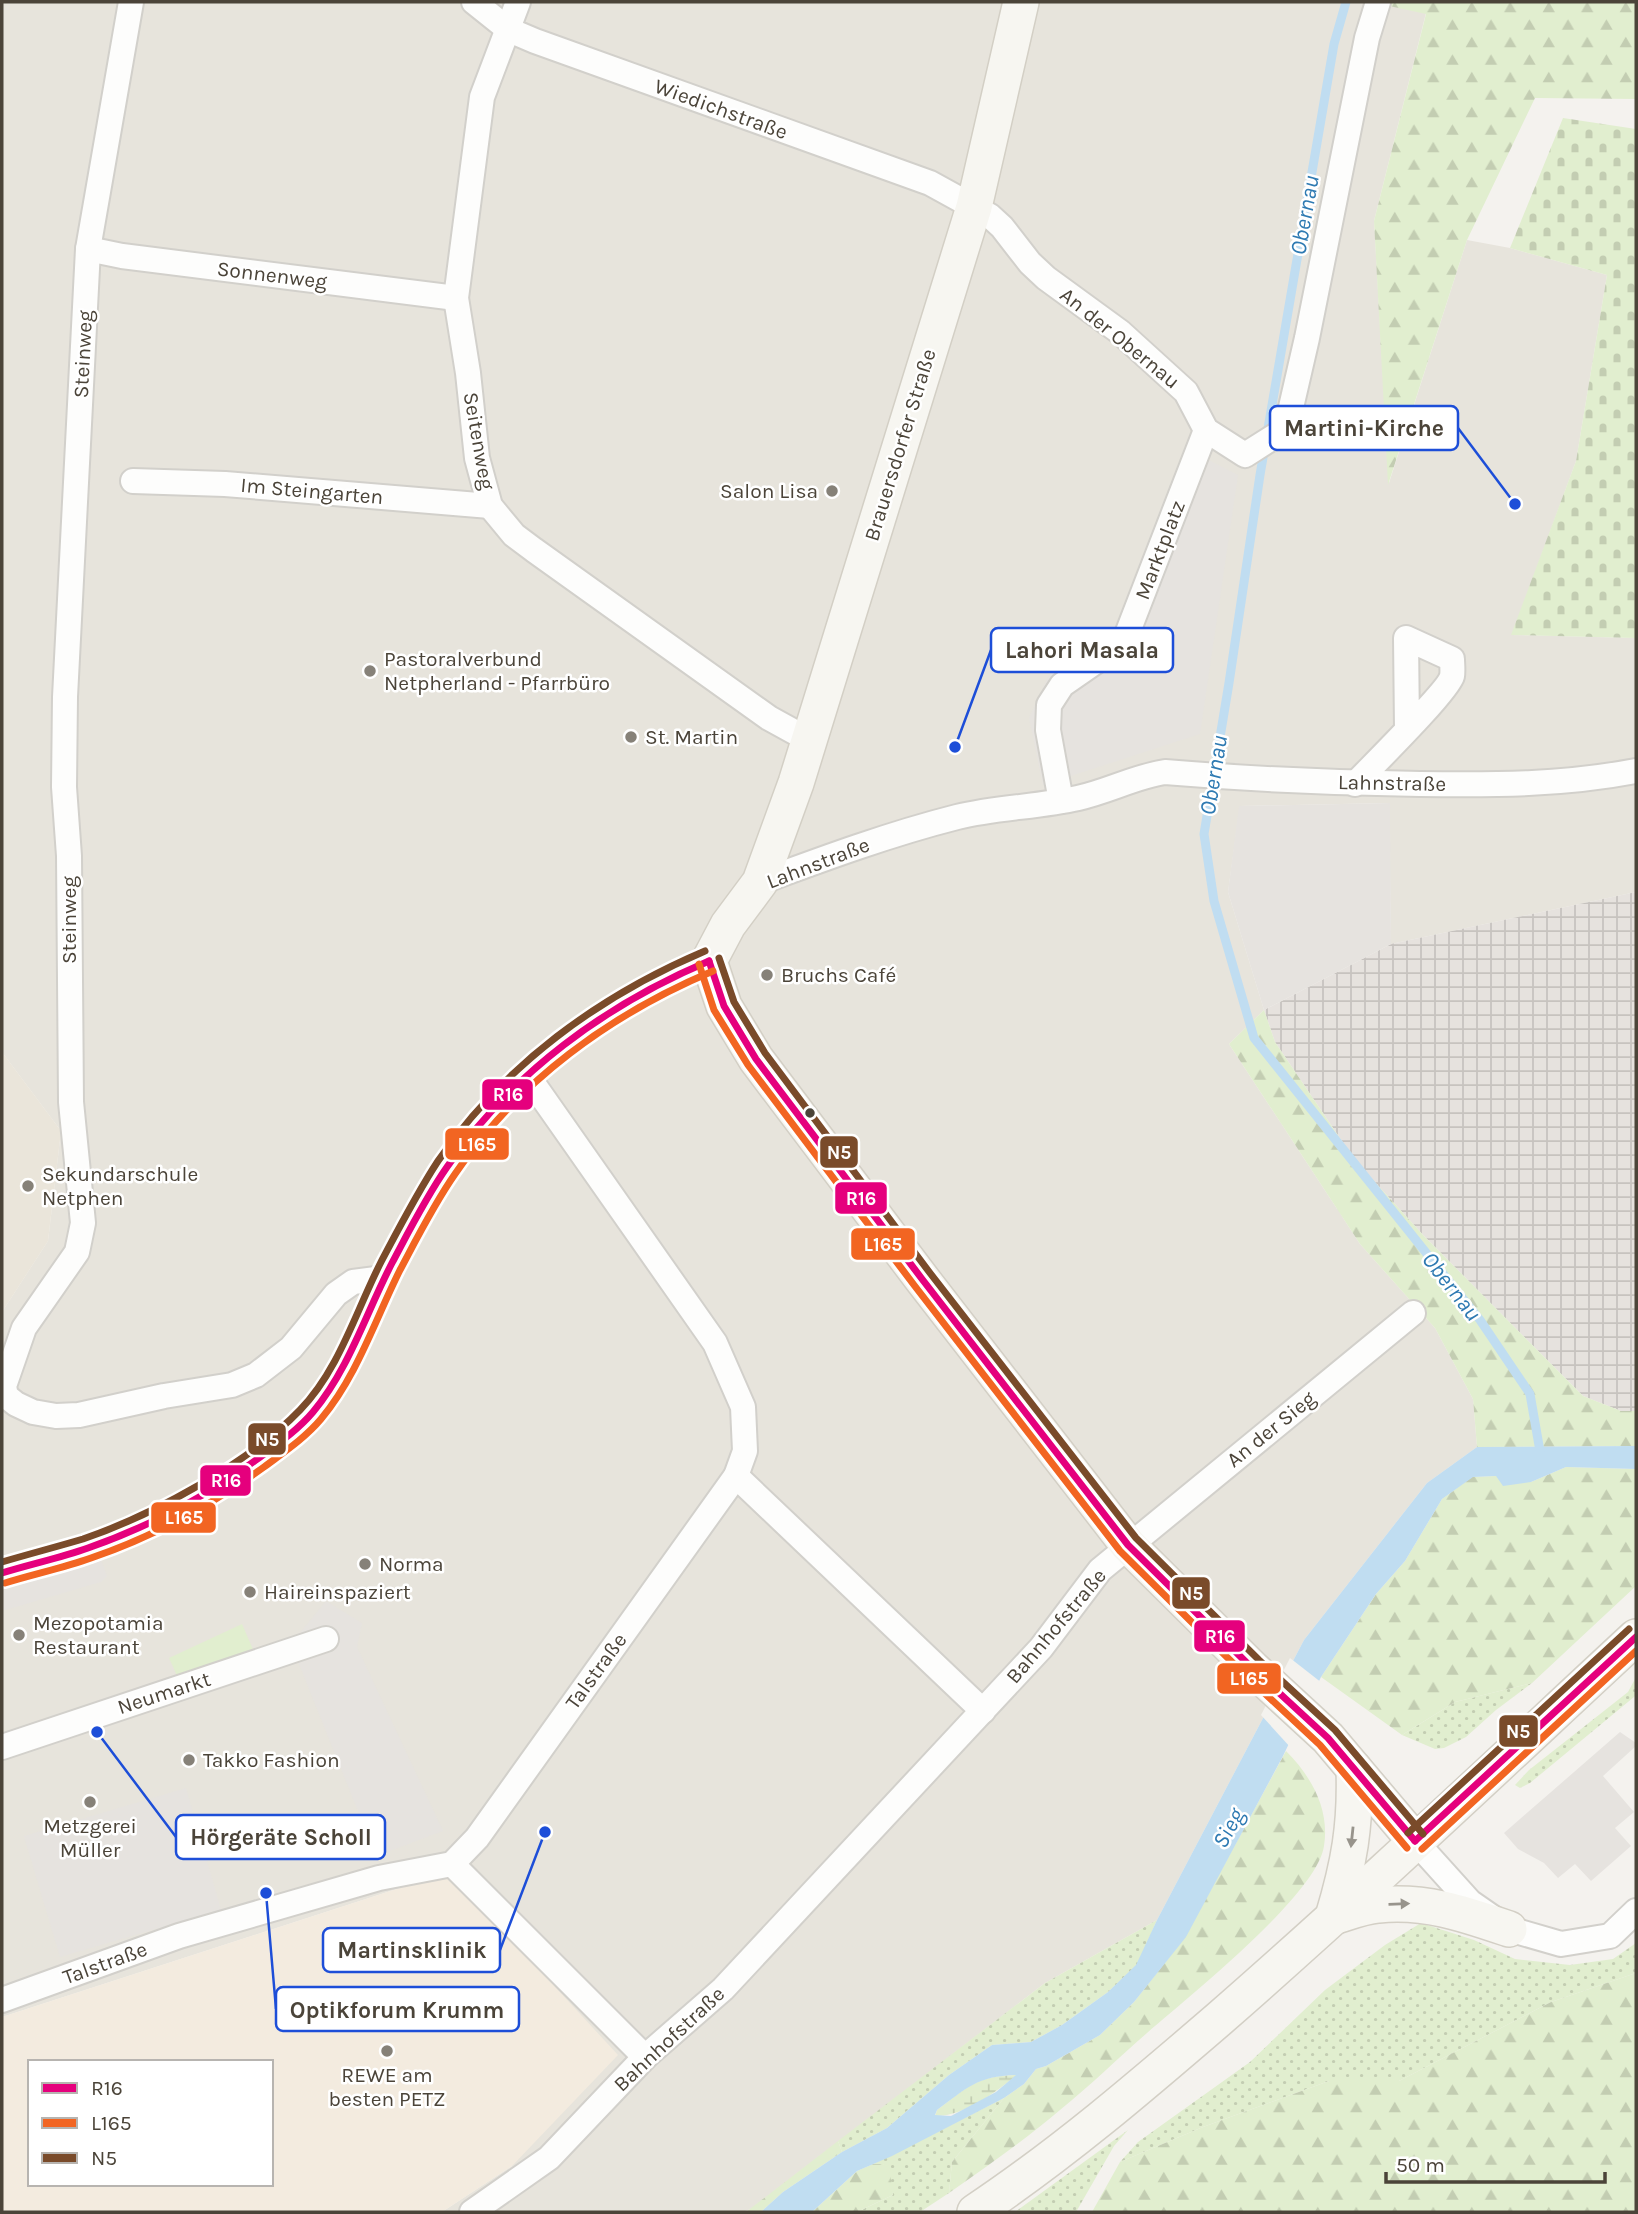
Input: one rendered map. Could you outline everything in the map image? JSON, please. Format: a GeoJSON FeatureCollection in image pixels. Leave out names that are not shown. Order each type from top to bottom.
{"type":"FeatureCollection","features":[{"type":"Feature","properties":{"kind":"street","name":"Steinweg"},"geometry":{"type":"LineString","coordinates":[[131,2],[88,253],[65,697],[71,1102],[83,1223],[77,1252],[24,1328],[4,1386],[6,1396],[33,1412],[56,1416],[79,1415],[164,1396],[232,1385],[256,1375],[291,1348],[336,1294],[353,1282],[384,1278]]}},
{"type":"Feature","properties":{"kind":"street","name":"Wiedichstraße"},"geometry":{"type":"LineString","coordinates":[[474,2],[509,30],[930,183],[974,207]]}},
{"type":"Feature","properties":{"kind":"street","name":"Seitenweg"},"geometry":{"type":"LineString","coordinates":[[518,2],[482,97],[456,298],[468,373],[477,458],[490,506],[514,535],[534,550],[769,718],[808,740]]}},
{"type":"Feature","properties":{"kind":"street","name":"Brauersdorfer Straße"},"geometry":{"type":"LineString","coordinates":[[760,882],[781,828],[974,207],[1021,2]]}},
{"type":"Feature","properties":{"kind":"street","name":"An der Obernau"},"geometry":{"type":"LineString","coordinates":[[974,207],[1002,227],[1012,242],[1046,278],[1120,332],[1186,392],[1206,430],[1245,455],[1286,429],[1367,38],[1378,2]]}},
{"type":"Feature","properties":{"kind":"street","name":"Sonnenweg"},"geometry":{"type":"LineString","coordinates":[[88,253],[456,298]]}},
{"type":"Feature","properties":{"kind":"street","name":"Marktplatz"},"geometry":{"type":"LineString","coordinates":[[1061,802],[1048,730],[1049,705],[1062,685],[1124,642],[1206,430]]}},
{"type":"Feature","properties":{"kind":"street","name":"Im Steingarten"},"geometry":{"type":"LineString","coordinates":[[133,481],[225,484],[490,506]]}},
{"type":"Feature","properties":{"kind":"street"},"geometry":{"type":"LineString","coordinates":[[1355,784],[1407,729]]}},
{"type":"Feature","properties":{"kind":"street","name":"Lahnstraße"},"geometry":{"type":"LineString","coordinates":[[709,961],[728,925],[760,882],[856,847],[960,816],[1061,802],[1119,786],[1140,776],[1165,772],[1355,784],[1513,785],[1589,780],[1636,771]]}},
{"type":"Feature","properties":{"kind":"street"},"geometry":{"type":"LineString","coordinates":[[2,1573],[88,1548],[136,1529],[185,1505],[246,1468],[287,1437],[312,1413],[334,1383],[422,1206],[448,1165],[492,1109],[527,1075],[607,1012],[680,972],[709,961],[724,1006],[756,1059],[1128,1545],[1252,1668],[1328,1738],[1470,1902],[1510,1929]]}},
{"type":"Feature","properties":{"kind":"street","name":"Talstraße"},"geometry":{"type":"LineString","coordinates":[[2,2000],[179,1936],[379,1878],[452,1864],[477,1838],[736,1476],[745,1451],[743,1407],[715,1343],[527,1075]]}},
{"type":"Feature","properties":{"kind":"street","name":"An der Sieg"},"geometry":{"type":"LineString","coordinates":[[1128,1545],[1413,1313]]}},
{"type":"Feature","properties":{"kind":"street"},"geometry":{"type":"LineString","coordinates":[[736,1476],[983,1712]]}},
{"type":"Feature","properties":{"kind":"street","name":"Bahnhofstraße"},"geometry":{"type":"LineString","coordinates":[[472,2212],[549,2158],[645,2057],[723,1989],[983,1712],[1041,1648],[1100,1570],[1128,1545]]}},
{"type":"Feature","properties":{"kind":"street"},"geometry":{"type":"LineString","coordinates":[[975,2212],[1023,2180],[1098,2123],[1294,1954],[1636,1637]]}},
{"type":"Feature","properties":{"kind":"street","name":"Neumarkt"},"geometry":{"type":"LineString","coordinates":[[2,1747],[326,1639]]}},
{"type":"Feature","properties":{"kind":"street"},"geometry":{"type":"LineString","coordinates":[[1333,1917],[1352,1844],[1354,1769]]}},
{"type":"Feature","properties":{"kind":"street"},"geometry":{"type":"LineString","coordinates":[[452,1864],[645,2057]]}},
{"type":"Feature","properties":{"kind":"street"},"geometry":{"type":"LineString","coordinates":[[1333,1917],[1375,1905],[1419,1903],[1561,1944],[1610,1936],[1636,1911]]}},
{"type":"Feature","properties":{"kind":"shaded area"},"geometry":{"type":"Polygon","coordinates":[[[2,2],[1371,2],[1426,13],[1374,221],[1389,483],[1467,240],[1510,248],[1607,275],[1576,461],[1512,635],[1636,638],[1636,892],[1391,944],[1389,803],[1240,806],[1228,892],[1264,1010],[1229,1044],[1360,1244],[1435,1328],[1473,1399],[1477,1447],[1427,1483],[1304,1640],[1157,1920],[1045,1983],[751,2209],[742,2212],[442,2212],[512,2166],[449,1872],[2,2017],[2,1312],[48,1241],[61,1131],[2,1052],[2,2]]]}},
{"type":"Feature","properties":{"kind":"shaded area"},"geometry":{"type":"Polygon","coordinates":[[[1187,449],[1238,475],[1200,734],[1043,785],[1029,718],[1049,675],[1116,637],[1187,449]]]}},
{"type":"Feature","properties":{"kind":"shaded area"},"geometry":{"type":"Polygon","coordinates":[[[1390,803],[1391,944],[1264,1010],[1228,892],[1239,806],[1390,803]]]}},
{"type":"Feature","properties":{"kind":"shaded area"},"geometry":{"type":"Polygon","coordinates":[[[1636,892],[1636,1411],[1621,1411],[1583,1396],[1424,1236],[1354,1159],[1275,1042],[1264,1010],[1391,944],[1636,892]]]}},
{"type":"Feature","properties":{"kind":"shaded area","name":"Sekundarschule Netphen"},"geometry":{"type":"Polygon","coordinates":[[[2,1052],[61,1131],[48,1241],[2,1312],[2,1052]]]}},
{"type":"Feature","properties":{"kind":"shaded area"},"geometry":{"type":"Polygon","coordinates":[[[101,1560],[107,1576],[101,1582],[2,1611],[2,1589],[101,1560]]]}},
{"type":"Feature","properties":{"kind":"shaded area"},"geometry":{"type":"Polygon","coordinates":[[[326,1601],[362,1623],[357,1647],[443,1831],[376,1856],[291,1644],[326,1601]]]}},
{"type":"Feature","properties":{"kind":"shaded area"},"geometry":{"type":"Polygon","coordinates":[[[1620,1732],[1636,1743],[1636,1746],[1603,1776],[1634,1812],[1615,1828],[1631,1846],[1591,1881],[1575,1864],[1558,1878],[1544,1863],[1518,1849],[1504,1833],[1620,1732]]]}},
{"type":"Feature","properties":{"kind":"shaded area"},"geometry":{"type":"Polygon","coordinates":[[[186,1788],[221,1910],[60,1957],[24,1836],[186,1788]]]}},
{"type":"Feature","properties":{"kind":"shaded area","name":"REWE am besten PETZ"},"geometry":{"type":"Polygon","coordinates":[[[449,1872],[618,2055],[512,2166],[442,2212],[2,2212],[2,2017],[449,1872]]]}},
{"type":"Feature","properties":{"kind":"green space"},"geometry":{"type":"Polygon","coordinates":[[[1371,2],[1636,2],[1636,99],[1535,98],[1467,240],[1388,485],[1374,221],[1426,14],[1371,2]]]}},
{"type":"Feature","properties":{"kind":"green space"},"geometry":{"type":"Polygon","coordinates":[[[1563,118],[1636,129],[1636,638],[1511,635],[1576,461],[1607,275],[1510,248],[1563,118]]]}},
{"type":"Feature","properties":{"kind":"green space"},"geometry":{"type":"Polygon","coordinates":[[[1264,1010],[1275,1042],[1354,1159],[1424,1236],[1583,1396],[1621,1411],[1636,1411],[1636,1446],[1477,1447],[1473,1399],[1435,1328],[1360,1244],[1229,1044],[1264,1010]]]}},
{"type":"Feature","properties":{"kind":"green space"},"geometry":{"type":"Polygon","coordinates":[[[1566,1467],[1636,1469],[1636,1586],[1532,1683],[1455,1702],[1402,1735],[1321,1677],[1376,1594],[1405,1561],[1442,1499],[1472,1477],[1496,1476],[1531,1482],[1566,1467]]]}},
{"type":"Feature","properties":{"kind":"green space"},"geometry":{"type":"Polygon","coordinates":[[[242,1624],[255,1654],[178,1678],[169,1658],[242,1624]]]}},
{"type":"Feature","properties":{"kind":"green space"},"geometry":{"type":"Polygon","coordinates":[[[1636,1677],[1634,1697],[1530,1783],[1520,1788],[1515,1785],[1529,1770],[1628,1692],[1636,1677]]]}},
{"type":"Feature","properties":{"kind":"green space"},"geometry":{"type":"Polygon","coordinates":[[[1532,1683],[1466,1737],[1444,1748],[1435,1749],[1402,1735],[1455,1702],[1532,1683]]]}},
{"type":"Feature","properties":{"kind":"green space"},"geometry":{"type":"Polygon","coordinates":[[[1286,1751],[1311,1782],[1324,1819],[1324,1846],[1316,1867],[1299,1891],[1276,1917],[1219,1971],[1082,2091],[1020,2142],[949,2193],[952,2162],[1004,2098],[1024,2084],[1036,2069],[1100,2035],[1134,2002],[1185,1937],[1286,1751]]]}},
{"type":"Feature","properties":{"kind":"green space"},"geometry":{"type":"Polygon","coordinates":[[[1157,1920],[1137,1965],[1108,1992],[1062,2025],[1031,2042],[992,2045],[949,2075],[887,2128],[842,2152],[838,2141],[1045,1983],[1157,1920]]]}},
{"type":"Feature","properties":{"kind":"green space"},"geometry":{"type":"Polygon","coordinates":[[[1421,1923],[1474,1940],[1515,1959],[1570,1965],[1613,1959],[1636,1943],[1636,1973],[1551,2002],[1399,2081],[1329,2081],[1203,2127],[1120,2162],[1138,2142],[1250,2062],[1325,1990],[1385,1945],[1421,1923]]]}},
{"type":"Feature","properties":{"kind":"green space"},"geometry":{"type":"Polygon","coordinates":[[[1636,1973],[1636,2212],[1092,2212],[1120,2162],[1203,2127],[1329,2081],[1399,2081],[1551,2002],[1636,1973]]]}},
{"type":"Feature","properties":{"kind":"green space"},"geometry":{"type":"Polygon","coordinates":[[[1017,2075],[968,2108],[935,2116],[937,2110],[982,2080],[1017,2075]]]}},
{"type":"Feature","properties":{"kind":"green space"},"geometry":{"type":"Polygon","coordinates":[[[1004,2098],[952,2162],[949,2193],[920,2212],[857,2212],[893,2195],[883,2164],[873,2164],[1004,2098]]]}},
{"type":"Feature","properties":{"kind":"green space"},"geometry":{"type":"Polygon","coordinates":[[[1128,2130],[1114,2146],[1076,2212],[1015,2212],[1128,2130]]]}},
{"type":"Feature","properties":{"kind":"green space"},"geometry":{"type":"Polygon","coordinates":[[[838,2141],[842,2152],[783,2192],[761,2212],[746,2212],[838,2141]]]}},
{"type":"Feature","properties":{"kind":"green space"},"geometry":{"type":"Polygon","coordinates":[[[873,2164],[883,2164],[890,2172],[893,2195],[857,2212],[812,2212],[857,2171],[873,2164]]]}},
{"type":"Feature","properties":{"kind":"water","name":"Sieg"},"geometry":{"type":"Polygon","coordinates":[[[1636,1446],[1636,1469],[1566,1467],[1531,1482],[1503,1486],[1496,1476],[1473,1477],[1442,1499],[1405,1561],[1376,1594],[1321,1677],[1283,1756],[1186,1937],[1134,2002],[1100,2035],[1036,2069],[1024,2084],[1004,2098],[892,2156],[857,2171],[812,2212],[761,2212],[783,2192],[842,2152],[887,2128],[949,2075],[992,2045],[1031,2042],[1062,2025],[1108,1992],[1136,1965],[1304,1640],[1427,1483],[1477,1447],[1636,1446]],[[1016,2075],[991,2078],[973,2085],[937,2110],[935,2115],[951,2116],[996,2092],[1016,2075]]]}},
{"type":"Feature","properties":{"kind":"pier"},"geometry":{"type":"Polygon","coordinates":[[[1290,1658],[1322,1683],[1291,1748],[1261,1715],[1290,1658]]]}},
{"type":"Feature","properties":{"kind":"waterway","name":"Obernau"},"geometry":{"type":"LineString","coordinates":[[1346,2],[1334,44],[1260,475],[1204,834],[1214,901],[1254,1038],[1480,1320],[1530,1394],[1541,1457]]}},
{"type":"Feature","properties":{"kind":"transit line","name":"N5"},"geometry":{"type":"LineString","coordinates":[[2,1562],[83,1539],[169,1502],[227,1468],[279,1430],[300,1410],[326,1377],[408,1211],[438,1161],[464,1126],[524,1064],[556,1037],[628,989],[705,951]]}},
{"type":"Feature","properties":{"kind":"transit line","name":"N5"},"geometry":{"type":"LineString","coordinates":[[719,958],[734,1002],[765,1053],[930,1273],[1136,1538],[1259,1660],[1335,1730],[1423,1834]]}},
{"type":"Feature","properties":{"kind":"transit line","name":"R16"},"geometry":{"type":"LineString","coordinates":[[709,961],[724,1006],[756,1059],[1128,1545],[1252,1668],[1328,1738],[1415,1841]]}},
{"type":"Feature","properties":{"kind":"transit line","name":"R16"},"geometry":{"type":"LineString","coordinates":[[2,1573],[88,1548],[154,1521],[217,1486],[293,1432],[313,1412],[337,1378],[392,1263],[439,1178],[501,1101],[563,1045],[598,1021],[633,999],[709,961]]}},
{"type":"Feature","properties":{"kind":"transit line","name":"L165"},"geometry":{"type":"LineString","coordinates":[[699,964],[714,1010],[748,1065],[1120,1551],[1320,1745],[1407,1848]]}},
{"type":"Feature","properties":{"kind":"transit line","name":"L165"},"geometry":{"type":"LineString","coordinates":[[5,1583],[91,1558],[159,1530],[223,1494],[301,1439],[321,1419],[345,1385],[426,1221],[447,1185],[480,1140],[537,1080],[569,1054],[639,1008],[713,971]]}},
{"type":"Feature","properties":{"kind":"transit line","name":"N5"},"geometry":{"type":"LineString","coordinates":[[1408,1833],[1629,1629]]}},
{"type":"Feature","properties":{"kind":"transit line","name":"R16"},"geometry":{"type":"LineString","coordinates":[[1415,1841],[1636,1637]]}},
{"type":"Feature","properties":{"kind":"transit line","name":"L165"},"geometry":{"type":"LineString","coordinates":[[1422,1849],[1636,1651]]}},
{"type":"Feature","properties":{"kind":"place","name":"Salon Lisa"},"geometry":{"type":"Point","coordinates":[832,491]}},
{"type":"Feature","properties":{"kind":"place","name":"Martini-Kirche"},"geometry":{"type":"Point","coordinates":[1515,504]}},
{"type":"Feature","properties":{"kind":"place","name":"Pastoralverbund Netpherland - Pfarrbüro"},"geometry":{"type":"Point","coordinates":[370,671]}},
{"type":"Feature","properties":{"kind":"place","name":"St. Martin"},"geometry":{"type":"Point","coordinates":[631,737]}},
{"type":"Feature","properties":{"kind":"place","name":"Lahori Masala"},"geometry":{"type":"Point","coordinates":[955,747]}},
{"type":"Feature","properties":{"kind":"place","name":"Bruchs Café"},"geometry":{"type":"Point","coordinates":[767,975]}},
{"type":"Feature","properties":{"kind":"place","name":"Sekundarschule Netphen"},"geometry":{"type":"Point","coordinates":[28,1186]}},
{"type":"Feature","properties":{"kind":"place","name":"Norma"},"geometry":{"type":"Point","coordinates":[365,1564]}},
{"type":"Feature","properties":{"kind":"place","name":"Haireinspaziert"},"geometry":{"type":"Point","coordinates":[250,1592]}},
{"type":"Feature","properties":{"kind":"place","name":"Mezopotamia Restaurant"},"geometry":{"type":"Point","coordinates":[19,1635]}},
{"type":"Feature","properties":{"kind":"place","name":"Hörgeräte Scholl"},"geometry":{"type":"Point","coordinates":[97,1732]}},
{"type":"Feature","properties":{"kind":"place","name":"Takko Fashion"},"geometry":{"type":"Point","coordinates":[189,1760]}},
{"type":"Feature","properties":{"kind":"place","name":"Metzgerei Müller"},"geometry":{"type":"Point","coordinates":[90,1802]}},
{"type":"Feature","properties":{"kind":"place","name":"Martinsklinik"},"geometry":{"type":"Point","coordinates":[545,1832]}},
{"type":"Feature","properties":{"kind":"place","name":"Optikforum Krumm"},"geometry":{"type":"Point","coordinates":[266,1893]}},
{"type":"Feature","properties":{"kind":"place","name":"REWE am besten PETZ"},"geometry":{"type":"Point","coordinates":[387,2051]}}]}
